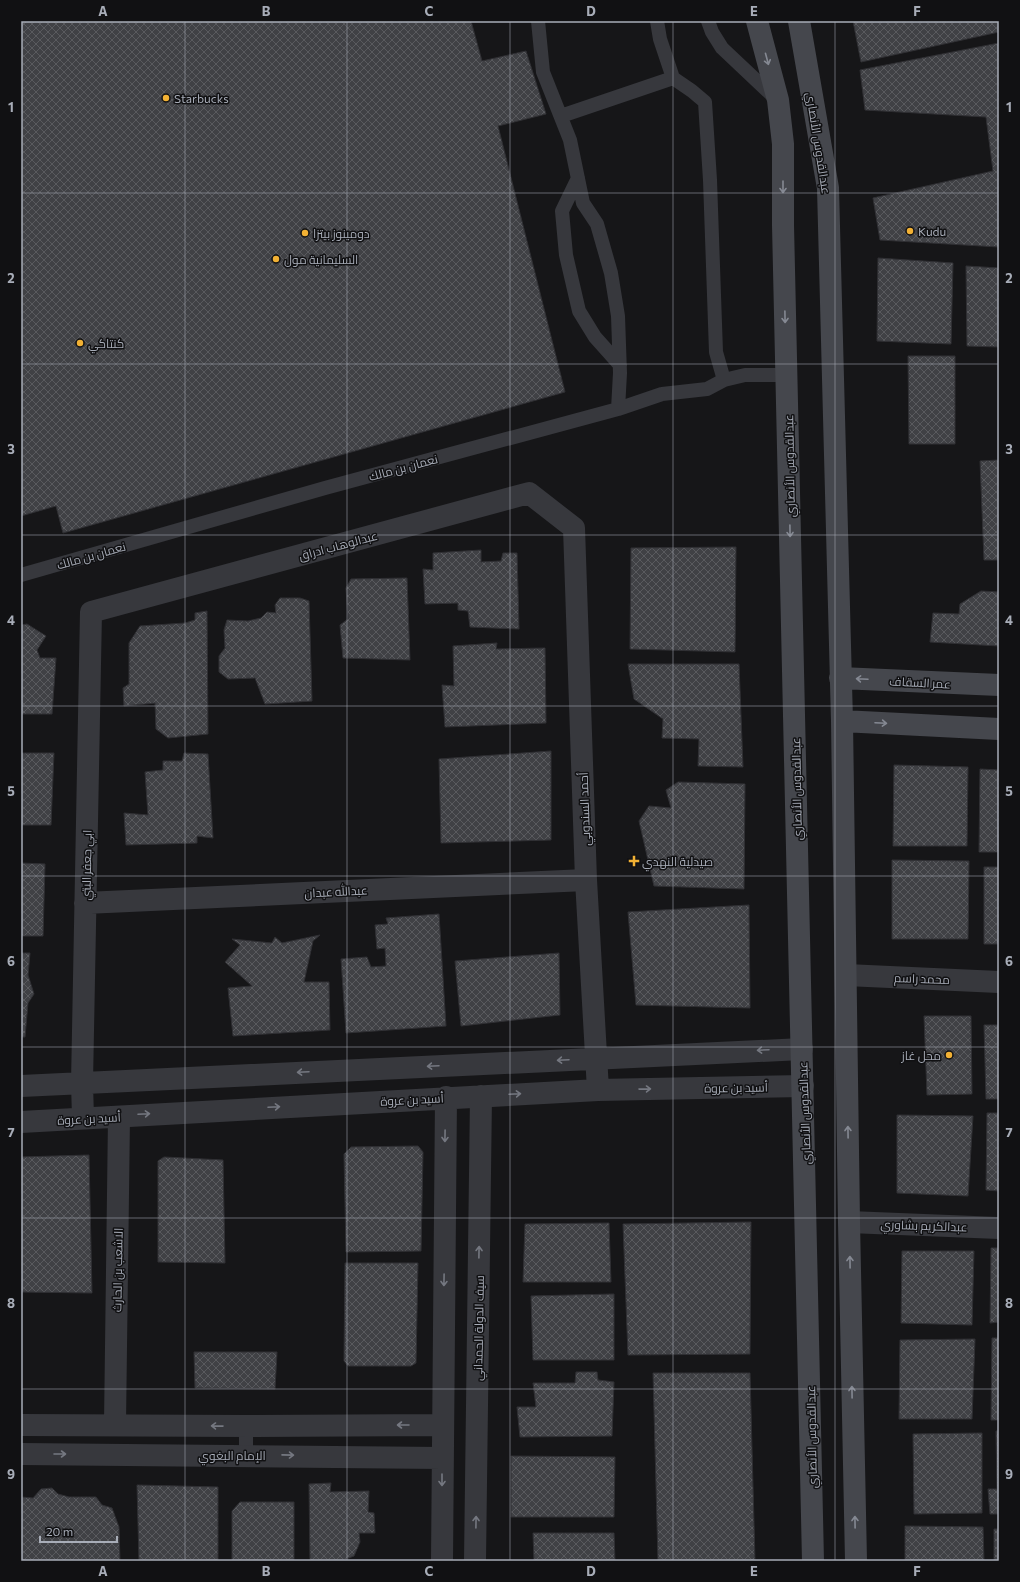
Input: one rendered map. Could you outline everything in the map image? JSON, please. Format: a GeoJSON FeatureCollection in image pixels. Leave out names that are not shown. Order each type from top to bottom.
{"type":"FeatureCollection","features":[{"type":"Feature","properties":{"kind":"street","name":"عبدالقدوس الأنصاري"},"geometry":{"type":"LineString","coordinates":[[757,21],[778,100],[783,144],[786,372],[813,1561]]}},
{"type":"Feature","properties":{"kind":"street","name":"عبدالقدوس الأنصاري"},"geometry":{"type":"LineString","coordinates":[[799,21],[828,188],[842,721],[849,1222],[856,1561]]}},
{"type":"Feature","properties":{"kind":"street","name":"عبدالوهاب ادراق"},"geometry":{"type":"LineString","coordinates":[[92,612],[529,493],[574,528]]}},
{"type":"Feature","properties":{"kind":"street","name":"أحمد السندوبي"},"geometry":{"type":"LineString","coordinates":[[574,528],[586,880],[598,1090]]}},
{"type":"Feature","properties":{"kind":"street","name":"ابي جعفر البتي"},"geometry":{"type":"LineString","coordinates":[[83,1118],[82,1083],[92,612]]}},
{"type":"Feature","properties":{"kind":"street","name":"عمر السقاف"},"geometry":{"type":"LineString","coordinates":[[840,678],[999,685]]}},
{"type":"Feature","properties":{"kind":"street"},"geometry":{"type":"LineString","coordinates":[[842,721],[999,729]]}},
{"type":"Feature","properties":{"kind":"street","name":"عبدالله عبدان"},"geometry":{"type":"LineString","coordinates":[[86,903],[586,880]]}},
{"type":"Feature","properties":{"kind":"street","name":"محمد راسم"},"geometry":{"type":"LineString","coordinates":[[846,975],[999,982]]}},
{"type":"Feature","properties":{"kind":"street"},"geometry":{"type":"LineString","coordinates":[[21,1086],[802,1049]]}},
{"type":"Feature","properties":{"kind":"street","name":"أسيد بن عروة"},"geometry":{"type":"LineString","coordinates":[[21,1122],[598,1090],[803,1086]]}},
{"type":"Feature","properties":{"kind":"street","name":"سيف الدولة الحمداني"},"geometry":{"type":"LineString","coordinates":[[476,1561],[481,1096]]}},
{"type":"Feature","properties":{"kind":"street"},"geometry":{"type":"LineString","coordinates":[[442,1561],[446,1098]]}},
{"type":"Feature","properties":{"kind":"street","name":"الاشعب بن الحارث"},"geometry":{"type":"LineString","coordinates":[[115,1424],[119,1117]]}},
{"type":"Feature","properties":{"kind":"street","name":"عبدالكريم بشاوري"},"geometry":{"type":"LineString","coordinates":[[849,1222],[999,1228]]}},
{"type":"Feature","properties":{"kind":"street"},"geometry":{"type":"LineString","coordinates":[[21,1425],[442,1425]]}},
{"type":"Feature","properties":{"kind":"street","name":"الإمام البغوي"},"geometry":{"type":"LineString","coordinates":[[21,1454],[442,1458]]}},
{"type":"Feature","properties":{"kind":"lane"},"geometry":{"type":"LineString","coordinates":[[538,21],[543,72],[570,140],[583,203],[597,224],[611,273],[618,316],[620,364],[618,409]]}},
{"type":"Feature","properties":{"kind":"lane"},"geometry":{"type":"LineString","coordinates":[[657,21],[660,39],[674,78],[692,90],[705,102],[710,180],[716,352],[724,380]]}},
{"type":"Feature","properties":{"kind":"lane"},"geometry":{"type":"LineString","coordinates":[[708,21],[712,32],[722,48],[778,100]]}},
{"type":"Feature","properties":{"kind":"lane"},"geometry":{"type":"LineString","coordinates":[[561,116],[674,78]]}},
{"type":"Feature","properties":{"kind":"lane"},"geometry":{"type":"LineString","coordinates":[[578,178],[562,210],[566,255],[579,311],[596,337],[620,364]]}},
{"type":"Feature","properties":{"kind":"lane","name":"نعمان بن مالك"},"geometry":{"type":"LineString","coordinates":[[21,575],[325,488],[618,409],[662,394],[706,389],[724,380],[745,375],[780,375],[786,372]]}},
{"type":"Feature","properties":{"kind":"lane"},"geometry":{"type":"LineString","coordinates":[[246,1426],[246,1455]]}},
{"type":"Feature","properties":{"kind":"building","name":"السليمانية مول"},"geometry":{"type":"Polygon","coordinates":[[[21,21],[471,21],[482,61],[526,51],[546,114],[498,126],[565,392],[63,533],[56,506],[21,516],[21,21]]]}},
{"type":"Feature","properties":{"kind":"building"},"geometry":{"type":"Polygon","coordinates":[[[853,21],[999,21],[999,32],[861,62],[853,21]]]}},
{"type":"Feature","properties":{"kind":"building"},"geometry":{"type":"Polygon","coordinates":[[[999,43],[999,247],[880,240],[873,198],[993,171],[986,117],[865,110],[860,70],[999,43]]]}},
{"type":"Feature","properties":{"kind":"building"},"geometry":{"type":"Polygon","coordinates":[[[878,258],[953,263],[951,344],[877,341],[878,258]]]}},
{"type":"Feature","properties":{"kind":"building"},"geometry":{"type":"Polygon","coordinates":[[[966,266],[999,268],[999,347],[967,346],[966,266]]]}},
{"type":"Feature","properties":{"kind":"building"},"geometry":{"type":"Polygon","coordinates":[[[908,356],[955,356],[955,444],[909,444],[908,356]]]}},
{"type":"Feature","properties":{"kind":"building"},"geometry":{"type":"Polygon","coordinates":[[[999,460],[999,560],[984,560],[980,461],[999,460]]]}},
{"type":"Feature","properties":{"kind":"building"},"geometry":{"type":"Polygon","coordinates":[[[736,547],[735,652],[630,649],[631,548],[736,547]]]}},
{"type":"Feature","properties":{"kind":"building"},"geometry":{"type":"Polygon","coordinates":[[[481,550],[481,562],[501,561],[503,553],[517,553],[519,629],[470,627],[468,611],[458,610],[458,603],[425,604],[423,569],[433,570],[433,553],[481,550]]]}},
{"type":"Feature","properties":{"kind":"building"},"geometry":{"type":"Polygon","coordinates":[[[407,578],[410,660],[343,658],[340,625],[348,619],[346,588],[351,579],[407,578]]]}},
{"type":"Feature","properties":{"kind":"building"},"geometry":{"type":"Polygon","coordinates":[[[981,591],[999,592],[999,646],[930,642],[933,613],[959,614],[960,604],[981,591]]]}},
{"type":"Feature","properties":{"kind":"building"},"geometry":{"type":"Polygon","coordinates":[[[280,598],[300,598],[309,601],[312,701],[265,704],[255,678],[228,679],[219,672],[219,656],[225,648],[224,630],[227,620],[248,621],[261,618],[267,612],[276,613],[275,605],[280,598]]]}},
{"type":"Feature","properties":{"kind":"building"},"geometry":{"type":"Polygon","coordinates":[[[207,611],[208,734],[168,738],[156,729],[155,703],[124,706],[123,688],[129,684],[129,643],[140,626],[185,623],[195,620],[195,613],[207,611]]]}},
{"type":"Feature","properties":{"kind":"building"},"geometry":{"type":"Polygon","coordinates":[[[27,624],[46,636],[37,650],[40,658],[56,658],[52,714],[21,714],[21,625],[27,624]]]}},
{"type":"Feature","properties":{"kind":"building"},"geometry":{"type":"Polygon","coordinates":[[[497,643],[496,649],[545,648],[546,723],[445,727],[442,685],[454,686],[453,646],[497,643]]]}},
{"type":"Feature","properties":{"kind":"building"},"geometry":{"type":"Polygon","coordinates":[[[628,664],[739,664],[743,767],[698,766],[699,739],[662,738],[663,719],[634,699],[628,664]]]}},
{"type":"Feature","properties":{"kind":"building"},"geometry":{"type":"Polygon","coordinates":[[[551,751],[551,840],[441,843],[439,759],[551,751]]]}},
{"type":"Feature","properties":{"kind":"building"},"geometry":{"type":"Polygon","coordinates":[[[21,753],[54,753],[51,825],[21,825],[21,753]]]}},
{"type":"Feature","properties":{"kind":"building"},"geometry":{"type":"Polygon","coordinates":[[[184,753],[208,754],[213,838],[197,836],[197,843],[126,845],[124,813],[148,815],[145,772],[163,770],[163,761],[182,761],[184,753]]]}},
{"type":"Feature","properties":{"kind":"building"},"geometry":{"type":"Polygon","coordinates":[[[894,765],[968,767],[967,846],[893,846],[894,765]]]}},
{"type":"Feature","properties":{"kind":"building"},"geometry":{"type":"Polygon","coordinates":[[[980,769],[999,770],[999,852],[979,852],[980,769]]]}},
{"type":"Feature","properties":{"kind":"building"},"geometry":{"type":"Polygon","coordinates":[[[678,782],[745,784],[744,889],[654,886],[639,821],[649,806],[671,808],[666,790],[678,782]]]}},
{"type":"Feature","properties":{"kind":"building"},"geometry":{"type":"Polygon","coordinates":[[[892,860],[969,861],[968,939],[892,939],[892,860]]]}},
{"type":"Feature","properties":{"kind":"building"},"geometry":{"type":"Polygon","coordinates":[[[21,863],[45,864],[43,936],[21,936],[21,863]]]}},
{"type":"Feature","properties":{"kind":"building"},"geometry":{"type":"Polygon","coordinates":[[[984,867],[999,867],[999,944],[984,944],[984,867]]]}},
{"type":"Feature","properties":{"kind":"building"},"geometry":{"type":"Polygon","coordinates":[[[749,905],[750,1008],[636,1005],[628,912],[749,905]]]}},
{"type":"Feature","properties":{"kind":"building"},"geometry":{"type":"Polygon","coordinates":[[[439,914],[446,1026],[346,1033],[341,959],[367,957],[371,967],[386,966],[385,948],[377,949],[375,925],[388,924],[386,918],[439,914]]]}},
{"type":"Feature","properties":{"kind":"building"},"geometry":{"type":"Polygon","coordinates":[[[320,935],[313,941],[304,982],[329,982],[330,1030],[233,1036],[228,988],[252,986],[225,962],[240,945],[232,939],[272,943],[275,937],[282,943],[320,935]]]}},
{"type":"Feature","properties":{"kind":"building"},"geometry":{"type":"Polygon","coordinates":[[[21,953],[30,953],[28,975],[34,994],[28,1003],[25,1037],[21,1037],[21,953]]]}},
{"type":"Feature","properties":{"kind":"building"},"geometry":{"type":"Polygon","coordinates":[[[559,953],[560,1015],[461,1026],[455,961],[559,953]]]}},
{"type":"Feature","properties":{"kind":"building","name":"محل غاز"},"geometry":{"type":"Polygon","coordinates":[[[924,1016],[971,1016],[972,1094],[927,1095],[924,1016]]]}},
{"type":"Feature","properties":{"kind":"building"},"geometry":{"type":"Polygon","coordinates":[[[984,1025],[999,1025],[999,1099],[986,1099],[984,1025]]]}},
{"type":"Feature","properties":{"kind":"building"},"geometry":{"type":"Polygon","coordinates":[[[987,1113],[999,1113],[999,1191],[986,1190],[987,1113]]]}},
{"type":"Feature","properties":{"kind":"building"},"geometry":{"type":"Polygon","coordinates":[[[897,1115],[973,1116],[968,1196],[897,1193],[897,1115]]]}},
{"type":"Feature","properties":{"kind":"building"},"geometry":{"type":"Polygon","coordinates":[[[418,1146],[423,1152],[421,1251],[346,1252],[344,1154],[351,1147],[418,1146]]]}},
{"type":"Feature","properties":{"kind":"building"},"geometry":{"type":"Polygon","coordinates":[[[89,1155],[92,1293],[21,1292],[21,1157],[89,1155]]]}},
{"type":"Feature","properties":{"kind":"building"},"geometry":{"type":"Polygon","coordinates":[[[164,1157],[223,1160],[225,1263],[158,1262],[158,1161],[164,1157]]]}},
{"type":"Feature","properties":{"kind":"building"},"geometry":{"type":"Polygon","coordinates":[[[751,1222],[750,1354],[628,1355],[623,1224],[751,1222]]]}},
{"type":"Feature","properties":{"kind":"building"},"geometry":{"type":"Polygon","coordinates":[[[609,1223],[611,1282],[523,1282],[525,1224],[609,1223]]]}},
{"type":"Feature","properties":{"kind":"building"},"geometry":{"type":"Polygon","coordinates":[[[991,1248],[999,1248],[999,1322],[990,1323],[991,1248]]]}},
{"type":"Feature","properties":{"kind":"building"},"geometry":{"type":"Polygon","coordinates":[[[902,1251],[974,1251],[972,1325],[901,1323],[902,1251]]]}},
{"type":"Feature","properties":{"kind":"building"},"geometry":{"type":"Polygon","coordinates":[[[345,1263],[418,1263],[416,1363],[411,1366],[348,1366],[344,1361],[345,1263]]]}},
{"type":"Feature","properties":{"kind":"building"},"geometry":{"type":"Polygon","coordinates":[[[614,1294],[614,1360],[533,1360],[531,1296],[614,1294]]]}},
{"type":"Feature","properties":{"kind":"building"},"geometry":{"type":"Polygon","coordinates":[[[992,1338],[999,1338],[999,1420],[991,1420],[992,1338]]]}},
{"type":"Feature","properties":{"kind":"building"},"geometry":{"type":"Polygon","coordinates":[[[975,1339],[972,1419],[899,1419],[900,1340],[975,1339]]]}},
{"type":"Feature","properties":{"kind":"building"},"geometry":{"type":"Polygon","coordinates":[[[194,1352],[277,1352],[275,1389],[195,1388],[194,1352]]]}},
{"type":"Feature","properties":{"kind":"building"},"geometry":{"type":"Polygon","coordinates":[[[576,1372],[597,1372],[598,1380],[614,1382],[612,1436],[520,1437],[517,1407],[536,1407],[533,1383],[575,1383],[576,1372]]]}},
{"type":"Feature","properties":{"kind":"building"},"geometry":{"type":"Polygon","coordinates":[[[653,1373],[750,1373],[755,1561],[658,1561],[653,1373]]]}},
{"type":"Feature","properties":{"kind":"building"},"geometry":{"type":"Polygon","coordinates":[[[996,1431],[999,1431],[999,1514],[990,1514],[988,1489],[997,1489],[996,1431]]]}},
{"type":"Feature","properties":{"kind":"building"},"geometry":{"type":"Polygon","coordinates":[[[982,1433],[982,1513],[914,1514],[913,1434],[982,1433]]]}},
{"type":"Feature","properties":{"kind":"building"},"geometry":{"type":"Polygon","coordinates":[[[511,1456],[615,1457],[614,1517],[511,1517],[511,1456]]]}},
{"type":"Feature","properties":{"kind":"building"},"geometry":{"type":"Polygon","coordinates":[[[331,1483],[330,1492],[369,1491],[368,1512],[374,1513],[375,1533],[359,1533],[360,1542],[354,1556],[341,1561],[310,1561],[309,1484],[331,1483]]]}},
{"type":"Feature","properties":{"kind":"building"},"geometry":{"type":"Polygon","coordinates":[[[137,1485],[218,1487],[218,1561],[139,1561],[137,1485]]]}},
{"type":"Feature","properties":{"kind":"building"},"geometry":{"type":"Polygon","coordinates":[[[52,1488],[58,1494],[69,1497],[96,1497],[102,1505],[112,1508],[119,1527],[120,1561],[21,1561],[21,1497],[33,1498],[41,1489],[52,1488]]]}},
{"type":"Feature","properties":{"kind":"building"},"geometry":{"type":"Polygon","coordinates":[[[240,1502],[294,1502],[294,1561],[232,1561],[232,1511],[240,1502]]]}},
{"type":"Feature","properties":{"kind":"building"},"geometry":{"type":"Polygon","coordinates":[[[905,1526],[983,1527],[984,1561],[905,1561],[905,1526]]]}},
{"type":"Feature","properties":{"kind":"building"},"geometry":{"type":"Polygon","coordinates":[[[994,1529],[999,1529],[999,1561],[994,1561],[994,1529]]]}},
{"type":"Feature","properties":{"kind":"building"},"geometry":{"type":"Polygon","coordinates":[[[533,1533],[614,1533],[615,1561],[534,1561],[533,1533]]]}},
{"type":"Feature","properties":{"kind":"place","name":"Starbucks"},"geometry":{"type":"Point","coordinates":[166,98]}},
{"type":"Feature","properties":{"kind":"place","name":"Kudu"},"geometry":{"type":"Point","coordinates":[910,231]}},
{"type":"Feature","properties":{"kind":"place","name":"دومينوز بيتزا"},"geometry":{"type":"Point","coordinates":[305,233]}},
{"type":"Feature","properties":{"kind":"place","name":"السليمانية مول"},"geometry":{"type":"Point","coordinates":[276,259]}},
{"type":"Feature","properties":{"kind":"place","name":"كنتاكي"},"geometry":{"type":"Point","coordinates":[80,343]}},
{"type":"Feature","properties":{"kind":"place","name":"صيدلية النهدي"},"geometry":{"type":"Point","coordinates":[634,861]}},
{"type":"Feature","properties":{"kind":"place","name":"محل غاز"},"geometry":{"type":"Point","coordinates":[949,1055]}}]}
